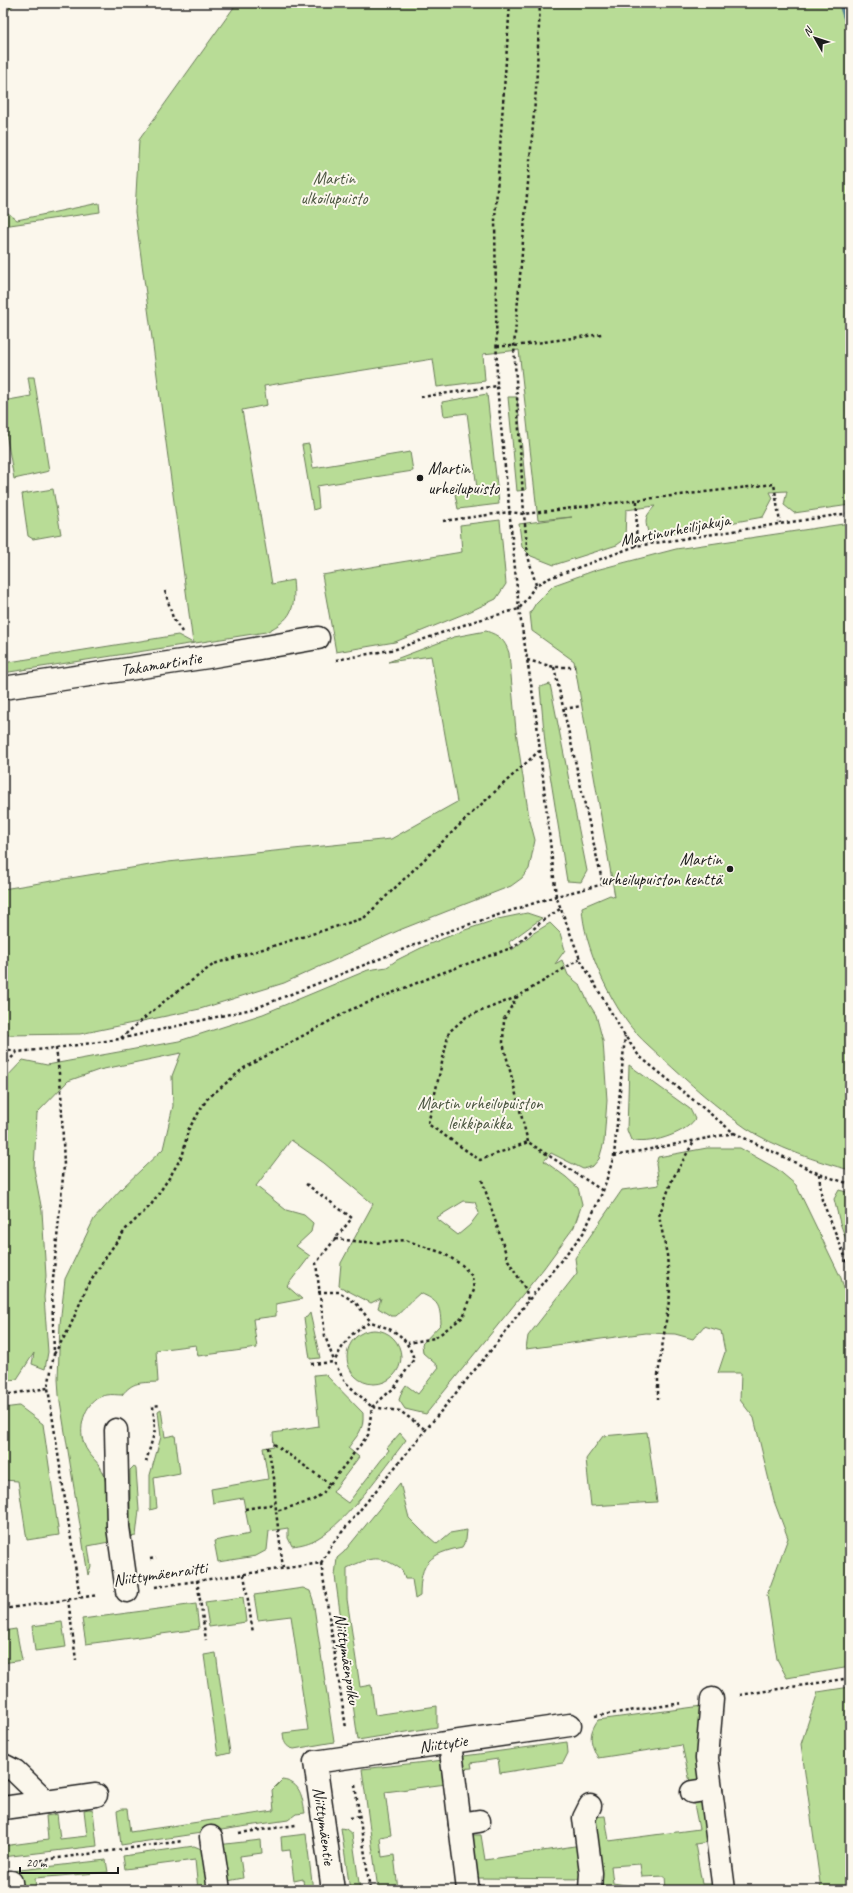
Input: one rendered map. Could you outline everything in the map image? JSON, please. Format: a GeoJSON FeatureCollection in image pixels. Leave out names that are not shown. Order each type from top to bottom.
{"type":"FeatureCollection","features":[{"type":"Feature","properties":{"kind":"street","name":"Takamartintie"},"geometry":{"type":"LineString","coordinates":[[3,688],[208,657],[318,638]]}},
{"type":"Feature","properties":{"kind":"street"},"geometry":{"type":"LineString","coordinates":[[116,1430],[118,1526],[127,1590]]}},
{"type":"Feature","properties":{"kind":"street"},"geometry":{"type":"LineString","coordinates":[[712,1699],[707,1758],[702,1791],[724,1890]]}},
{"type":"Feature","properties":{"kind":"street","name":"Niittytie"},"geometry":{"type":"LineString","coordinates":[[315,1762],[570,1725]]}},
{"type":"Feature","properties":{"kind":"street"},"geometry":{"type":"LineString","coordinates":[[450,1743],[469,1822],[468,1890]]}},
{"type":"Feature","properties":{"kind":"street","name":"Niittymäentie"},"geometry":{"type":"LineString","coordinates":[[315,1762],[333,1890]]}},
{"type":"Feature","properties":{"kind":"street"},"geometry":{"type":"LineString","coordinates":[[3,1765],[15,1771],[48,1802]]}},
{"type":"Feature","properties":{"kind":"street"},"geometry":{"type":"LineString","coordinates":[[3,1808],[96,1795]]}},
{"type":"Feature","properties":{"kind":"street"},"geometry":{"type":"LineString","coordinates":[[590,1806],[584,1818],[591,1873],[590,1890]]}},
{"type":"Feature","properties":{"kind":"street"},"geometry":{"type":"LineString","coordinates":[[211,1837],[219,1890]]}},
{"type":"Feature","properties":{"kind":"path"},"geometry":{"type":"LineString","coordinates":[[510,3],[496,218],[497,386],[519,609],[540,750],[556,896],[580,959],[625,1036],[639,1056],[734,1133],[819,1174],[850,1184]]}},
{"type":"Feature","properties":{"kind":"path"},"geometry":{"type":"LineString","coordinates":[[536,585],[528,556],[524,514],[514,346],[536,90],[540,3]]}},
{"type":"Feature","properties":{"kind":"path"},"geometry":{"type":"LineString","coordinates":[[497,346],[514,346],[602,334]]}},
{"type":"Feature","properties":{"kind":"path"},"geometry":{"type":"LineString","coordinates":[[421,397],[497,386]]}},
{"type":"Feature","properties":{"kind":"path"},"geometry":{"type":"LineString","coordinates":[[443,520],[510,512],[524,514],[774,484],[780,523]]}},
{"type":"Feature","properties":{"kind":"path"},"geometry":{"type":"LineString","coordinates":[[636,546],[637,500]]}},
{"type":"Feature","properties":{"kind":"path","name":"Martinurheilijakuja"},"geometry":{"type":"LineString","coordinates":[[519,609],[536,585],[547,579],[636,546],[780,523],[850,514]]}},
{"type":"Feature","properties":{"kind":"path"},"geometry":{"type":"LineString","coordinates":[[165,591],[174,618],[184,636],[208,657]]}},
{"type":"Feature","properties":{"kind":"path"},"geometry":{"type":"LineString","coordinates":[[338,660],[396,649],[476,621],[519,609]]}},
{"type":"Feature","properties":{"kind":"path"},"geometry":{"type":"LineString","coordinates":[[527,660],[554,667],[575,667]]}},
{"type":"Feature","properties":{"kind":"path"},"geometry":{"type":"LineString","coordinates":[[554,667],[603,884]]}},
{"type":"Feature","properties":{"kind":"path"},"geometry":{"type":"LineString","coordinates":[[564,710],[581,706]]}},
{"type":"Feature","properties":{"kind":"path"},"geometry":{"type":"LineString","coordinates":[[120,1039],[162,1003],[214,964],[364,918],[473,812],[540,750]]}},
{"type":"Feature","properties":{"kind":"path"},"geometry":{"type":"LineString","coordinates":[[3,1048],[18,1052],[120,1039],[256,1008],[452,930],[556,896],[612,882]]}},
{"type":"Feature","properties":{"kind":"path"},"geometry":{"type":"LineString","coordinates":[[54,1354],[69,1329],[86,1289],[107,1255],[126,1229],[151,1205],[171,1175],[183,1154],[188,1130],[207,1099],[244,1068],[350,1010],[514,947],[542,921],[560,909]]}},
{"type":"Feature","properties":{"kind":"path"},"geometry":{"type":"LineString","coordinates":[[528,1142],[480,1160],[428,1124],[449,1032],[466,1017],[517,997],[580,959]]}},
{"type":"Feature","properties":{"kind":"path"},"geometry":{"type":"LineString","coordinates":[[517,997],[504,1019],[503,1042],[528,1142],[603,1191]]}},
{"type":"Feature","properties":{"kind":"path"},"geometry":{"type":"LineString","coordinates":[[321,1563],[333,1543],[496,1344],[528,1301],[584,1232],[603,1191],[614,1156],[625,1036]]}},
{"type":"Feature","properties":{"kind":"path"},"geometry":{"type":"LineString","coordinates":[[56,1048],[61,1090],[64,1166],[52,1290],[54,1354],[48,1388],[80,1598]]}},
{"type":"Feature","properties":{"kind":"path"},"geometry":{"type":"LineString","coordinates":[[3,1068],[18,1052]]}},
{"type":"Feature","properties":{"kind":"path"},"geometry":{"type":"LineString","coordinates":[[614,1156],[734,1133]]}},
{"type":"Feature","properties":{"kind":"path"},"geometry":{"type":"LineString","coordinates":[[658,1400],[658,1375],[670,1294],[667,1255],[659,1216],[672,1180],[694,1141]]}},
{"type":"Feature","properties":{"kind":"path"},"geometry":{"type":"LineString","coordinates":[[819,1174],[822,1200],[844,1254],[850,1275]]}},
{"type":"Feature","properties":{"kind":"path"},"geometry":{"type":"LineString","coordinates":[[482,1180],[508,1260],[526,1290],[528,1301]]}},
{"type":"Feature","properties":{"kind":"path"},"geometry":{"type":"LineString","coordinates":[[306,1184],[352,1218],[316,1263],[318,1292],[325,1336],[334,1362],[345,1382],[372,1407],[400,1411],[426,1430]]}},
{"type":"Feature","properties":{"kind":"path"},"geometry":{"type":"LineString","coordinates":[[336,1239],[374,1243],[405,1240],[443,1253],[462,1265],[472,1276],[474,1290],[462,1317],[435,1338],[408,1343]]}},
{"type":"Feature","properties":{"kind":"path"},"geometry":{"type":"LineString","coordinates":[[276,1511],[312,1501],[323,1493],[368,1435],[372,1407],[395,1387],[414,1360],[408,1343],[391,1329],[371,1322],[356,1303],[339,1292],[318,1292]]}},
{"type":"Feature","properties":{"kind":"path"},"geometry":{"type":"LineString","coordinates":[[334,1362],[343,1346],[357,1329],[371,1322]]}},
{"type":"Feature","properties":{"kind":"path"},"geometry":{"type":"LineString","coordinates":[[311,1364],[334,1362]]}},
{"type":"Feature","properties":{"kind":"path"},"geometry":{"type":"LineString","coordinates":[[3,1395],[48,1388]]}},
{"type":"Feature","properties":{"kind":"path"},"geometry":{"type":"LineString","coordinates":[[144,1470],[156,1430],[153,1406],[160,1404]]}},
{"type":"Feature","properties":{"kind":"path"},"geometry":{"type":"LineString","coordinates":[[274,1444],[330,1484]]}},
{"type":"Feature","properties":{"kind":"path"},"geometry":{"type":"LineString","coordinates":[[268,1447],[274,1478],[275,1504],[283,1568]]}},
{"type":"Feature","properties":{"kind":"path"},"geometry":{"type":"LineString","coordinates":[[245,1509],[275,1504]]}},
{"type":"Feature","properties":{"kind":"path"},"geometry":{"type":"LineString","coordinates":[[147,1559],[148,1563]]}},
{"type":"Feature","properties":{"kind":"path","name":"Niittymäenraitti"},"geometry":{"type":"LineString","coordinates":[[3,1609],[321,1563]]}},
{"type":"Feature","properties":{"kind":"path","name":"Niittymäenpolku"},"geometry":{"type":"LineString","coordinates":[[321,1563],[370,1890]]}},
{"type":"Feature","properties":{"kind":"path"},"geometry":{"type":"LineString","coordinates":[[244,1574],[253,1633]]}},
{"type":"Feature","properties":{"kind":"path"},"geometry":{"type":"LineString","coordinates":[[197,1580],[206,1640]]}},
{"type":"Feature","properties":{"kind":"path"},"geometry":{"type":"LineString","coordinates":[[68,1600],[76,1660]]}},
{"type":"Feature","properties":{"kind":"green space"},"geometry":{"type":"Polygon","coordinates":[[[3,3],[15,3],[3,17],[3,3]]]}},
{"type":"Feature","properties":{"kind":"green space","name":"Martin ulkoilupuisto"},"geometry":{"type":"Polygon","coordinates":[[[237,3],[850,3],[850,505],[794,513],[784,505],[787,491],[770,492],[773,498],[763,517],[658,536],[648,532],[646,523],[648,515],[655,506],[626,510],[625,539],[617,545],[554,565],[531,556],[522,547],[519,524],[572,517],[538,520],[519,350],[483,354],[485,381],[437,387],[433,359],[264,386],[267,405],[242,410],[272,584],[293,580],[293,606],[287,617],[266,632],[3,673],[3,663],[178,635],[193,643],[135,212],[139,140],[237,3]]]}},
{"type":"Feature","properties":{"kind":"green space"},"geometry":{"type":"Polygon","coordinates":[[[99,203],[100,212],[3,226],[3,209],[17,220],[99,203]]]}},
{"type":"Feature","properties":{"kind":"green space"},"geometry":{"type":"Polygon","coordinates":[[[28,377],[34,377],[49,471],[14,479],[3,415],[3,401],[31,396],[28,377]]]}},
{"type":"Feature","properties":{"kind":"green space"},"geometry":{"type":"Polygon","coordinates":[[[487,394],[499,504],[458,509],[455,494],[477,488],[467,413],[444,416],[442,402],[487,394]]]}},
{"type":"Feature","properties":{"kind":"green space"},"geometry":{"type":"Polygon","coordinates":[[[508,397],[517,397],[526,490],[517,491],[508,397]]]}},
{"type":"Feature","properties":{"kind":"green space"},"geometry":{"type":"Polygon","coordinates":[[[309,444],[313,468],[410,452],[413,471],[317,486],[319,508],[313,510],[302,445],[309,444]]]}},
{"type":"Feature","properties":{"kind":"green space"},"geometry":{"type":"Polygon","coordinates":[[[53,489],[61,534],[33,539],[28,536],[22,494],[53,489]]]}},
{"type":"Feature","properties":{"kind":"green space"},"geometry":{"type":"Polygon","coordinates":[[[500,520],[506,584],[496,599],[471,611],[395,642],[336,652],[322,575],[462,552],[460,525],[500,520]]]}},
{"type":"Feature","properties":{"kind":"green space","name":"Martin urheilupuiston kenttä"},"geometry":{"type":"Polygon","coordinates":[[[850,523],[850,1170],[824,1163],[783,1148],[746,1128],[682,1077],[636,1033],[617,1007],[600,974],[587,939],[582,907],[610,895],[615,897],[574,661],[532,631],[530,613],[536,603],[554,585],[596,570],[676,549],[850,523]]]}},
{"type":"Feature","properties":{"kind":"green space"},"geometry":{"type":"Polygon","coordinates":[[[486,631],[495,634],[501,639],[506,645],[509,653],[516,731],[529,817],[535,840],[529,869],[522,878],[511,886],[402,929],[284,983],[200,1009],[80,1034],[3,1034],[3,889],[168,862],[391,839],[457,802],[431,656],[388,662],[454,637],[486,631]]]}},
{"type":"Feature","properties":{"kind":"green space"},"geometry":{"type":"Polygon","coordinates":[[[550,684],[587,871],[581,882],[567,881],[545,743],[540,687],[550,684]]]}},
{"type":"Feature","properties":{"kind":"green space","name":"Martin urheilupuiston leikkipaikka"},"geometry":{"type":"Polygon","coordinates":[[[527,913],[542,918],[509,942],[512,950],[532,934],[550,923],[560,933],[565,950],[555,964],[562,960],[568,975],[580,985],[596,1015],[603,1041],[607,1100],[604,1142],[599,1159],[593,1166],[583,1169],[551,1153],[544,1161],[578,1188],[582,1204],[574,1227],[544,1268],[426,1414],[405,1409],[399,1400],[406,1385],[418,1394],[439,1367],[423,1353],[422,1344],[441,1324],[439,1308],[431,1298],[420,1293],[396,1316],[391,1316],[378,1308],[381,1298],[371,1303],[339,1286],[341,1263],[373,1204],[324,1163],[291,1140],[256,1186],[286,1210],[304,1215],[313,1223],[311,1232],[296,1246],[310,1256],[287,1286],[302,1299],[276,1304],[276,1316],[253,1319],[257,1348],[198,1356],[196,1345],[156,1350],[158,1382],[134,1385],[126,1390],[122,1395],[100,1397],[89,1407],[83,1422],[82,1437],[88,1452],[100,1467],[104,1475],[108,1500],[109,1542],[88,1546],[91,1566],[88,1575],[59,1395],[58,1379],[60,1324],[65,1279],[94,1219],[122,1188],[163,1149],[173,1106],[172,1076],[181,1053],[99,1070],[68,1081],[37,1113],[34,1169],[42,1211],[46,1276],[44,1297],[48,1352],[45,1369],[32,1364],[34,1353],[17,1379],[3,1381],[3,1081],[23,1060],[47,1065],[179,1041],[263,1014],[368,970],[387,967],[397,960],[427,945],[498,919],[527,913]],[[464,1201],[436,1218],[458,1235],[470,1225],[479,1213],[475,1202],[464,1201]]]}},
{"type":"Feature","properties":{"kind":"green space"},"geometry":{"type":"Polygon","coordinates":[[[629,1065],[690,1109],[695,1119],[675,1134],[656,1140],[631,1140],[627,1130],[629,1065]]]}},
{"type":"Feature","properties":{"kind":"green space"},"geometry":{"type":"Polygon","coordinates":[[[707,1148],[740,1148],[777,1169],[796,1185],[841,1278],[850,1310],[850,1667],[787,1678],[777,1659],[767,1595],[788,1538],[774,1501],[754,1418],[740,1400],[741,1373],[718,1373],[725,1352],[721,1331],[704,1326],[693,1339],[675,1334],[646,1333],[526,1349],[528,1336],[577,1273],[575,1258],[622,1190],[659,1185],[656,1164],[658,1157],[707,1148]]]}},
{"type":"Feature","properties":{"kind":"green space"},"geometry":{"type":"Polygon","coordinates":[[[839,1190],[850,1193],[850,1250],[840,1223],[834,1199],[839,1190]]]}},
{"type":"Feature","properties":{"kind":"green space"},"geometry":{"type":"Polygon","coordinates":[[[310,1313],[320,1358],[310,1359],[304,1318],[310,1313]]]}},
{"type":"Feature","properties":{"kind":"green space"},"geometry":{"type":"Polygon","coordinates":[[[369,1330],[379,1330],[389,1334],[397,1342],[401,1352],[401,1362],[397,1372],[389,1380],[379,1384],[369,1384],[359,1380],[351,1372],[347,1362],[347,1352],[351,1342],[359,1334],[369,1330]]]}},
{"type":"Feature","properties":{"kind":"green space"},"geometry":{"type":"Polygon","coordinates":[[[325,1374],[363,1413],[361,1428],[348,1448],[359,1457],[333,1492],[348,1503],[389,1450],[387,1448],[400,1433],[406,1440],[353,1507],[329,1530],[318,1538],[305,1544],[292,1546],[288,1538],[288,1528],[269,1531],[267,1550],[256,1556],[218,1562],[214,1541],[250,1534],[243,1498],[213,1503],[211,1489],[268,1479],[263,1448],[274,1446],[273,1433],[319,1426],[314,1375],[325,1374]]]}},
{"type":"Feature","properties":{"kind":"green space"},"geometry":{"type":"Polygon","coordinates":[[[19,1406],[43,1424],[59,1535],[27,1540],[18,1481],[3,1480],[3,1408],[19,1406]]]}},
{"type":"Feature","properties":{"kind":"green space"},"geometry":{"type":"Polygon","coordinates":[[[161,1409],[165,1437],[175,1435],[180,1473],[154,1478],[157,1508],[150,1510],[150,1475],[161,1437],[158,1411],[161,1409]]]}},
{"type":"Feature","properties":{"kind":"green space"},"geometry":{"type":"Polygon","coordinates":[[[647,1432],[657,1502],[591,1506],[586,1459],[603,1436],[647,1432]]]}},
{"type":"Feature","properties":{"kind":"green space"},"geometry":{"type":"Polygon","coordinates":[[[134,1466],[136,1469],[139,1510],[136,1536],[130,1537],[130,1470],[134,1466]]]}},
{"type":"Feature","properties":{"kind":"green space"},"geometry":{"type":"Polygon","coordinates":[[[400,1483],[409,1518],[437,1544],[450,1533],[467,1530],[466,1540],[462,1547],[442,1553],[429,1561],[422,1575],[420,1596],[415,1599],[412,1579],[405,1579],[402,1570],[388,1561],[375,1559],[363,1561],[347,1568],[347,1599],[360,1687],[371,1685],[375,1715],[437,1706],[437,1727],[358,1740],[335,1576],[337,1558],[344,1552],[400,1483]]]}},
{"type":"Feature","properties":{"kind":"green space"},"geometry":{"type":"Polygon","coordinates":[[[303,1588],[310,1591],[313,1600],[334,1742],[294,1749],[286,1744],[283,1733],[308,1730],[291,1616],[258,1620],[254,1595],[303,1588]]]}},
{"type":"Feature","properties":{"kind":"green space"},"geometry":{"type":"Polygon","coordinates":[[[243,1597],[246,1622],[209,1627],[205,1602],[243,1597]]]}},
{"type":"Feature","properties":{"kind":"green space"},"geometry":{"type":"Polygon","coordinates":[[[196,1604],[199,1629],[86,1644],[82,1619],[196,1604]]]}},
{"type":"Feature","properties":{"kind":"green space"},"geometry":{"type":"Polygon","coordinates":[[[62,1622],[66,1647],[35,1651],[32,1626],[62,1622]]]}},
{"type":"Feature","properties":{"kind":"green space"},"geometry":{"type":"Polygon","coordinates":[[[16,1629],[22,1660],[3,1663],[3,1631],[16,1629]]]}},
{"type":"Feature","properties":{"kind":"green space"},"geometry":{"type":"Polygon","coordinates":[[[216,1653],[230,1753],[218,1756],[204,1655],[216,1653]]]}},
{"type":"Feature","properties":{"kind":"green space"},"geometry":{"type":"Polygon","coordinates":[[[850,1687],[850,1890],[821,1890],[801,1744],[818,1692],[850,1687]]]}},
{"type":"Feature","properties":{"kind":"green space"},"geometry":{"type":"Polygon","coordinates":[[[702,1706],[700,1776],[697,1782],[690,1782],[682,1745],[598,1758],[593,1748],[591,1734],[598,1720],[702,1706]]]}},
{"type":"Feature","properties":{"kind":"green space"},"geometry":{"type":"Polygon","coordinates":[[[567,1742],[568,1753],[563,1763],[500,1773],[498,1759],[471,1763],[472,1768],[459,1769],[457,1757],[567,1742]]]}},
{"type":"Feature","properties":{"kind":"green space"},"geometry":{"type":"Polygon","coordinates":[[[444,1760],[446,1784],[385,1792],[391,1835],[380,1837],[382,1857],[394,1855],[398,1890],[378,1890],[362,1769],[444,1760]]]}},
{"type":"Feature","properties":{"kind":"green space"},"geometry":{"type":"Polygon","coordinates":[[[282,1780],[293,1784],[300,1791],[305,1813],[296,1814],[288,1820],[121,1845],[117,1811],[127,1809],[130,1832],[274,1811],[272,1790],[282,1780]]]}},
{"type":"Feature","properties":{"kind":"green space"},"geometry":{"type":"Polygon","coordinates":[[[702,1802],[709,1842],[695,1844],[702,1884],[715,1884],[716,1890],[666,1890],[665,1876],[642,1877],[640,1864],[611,1866],[613,1883],[656,1890],[597,1890],[593,1817],[605,1816],[609,1841],[699,1829],[694,1804],[702,1802]]]}},
{"type":"Feature","properties":{"kind":"green space"},"geometry":{"type":"Polygon","coordinates":[[[84,1810],[93,1810],[97,1846],[3,1857],[3,1846],[48,1840],[46,1816],[57,1814],[60,1839],[87,1836],[84,1810]]]}},
{"type":"Feature","properties":{"kind":"green space"},"geometry":{"type":"Polygon","coordinates":[[[341,1828],[346,1829],[352,1834],[360,1890],[350,1890],[341,1828]]]}},
{"type":"Feature","properties":{"kind":"green space"},"geometry":{"type":"Polygon","coordinates":[[[306,1834],[313,1890],[304,1890],[303,1879],[294,1881],[290,1850],[282,1851],[281,1837],[306,1834]]]}},
{"type":"Feature","properties":{"kind":"green space"},"geometry":{"type":"Polygon","coordinates":[[[472,1835],[481,1835],[485,1860],[581,1845],[585,1879],[476,1878],[472,1835]]]}},
{"type":"Feature","properties":{"kind":"green space"},"geometry":{"type":"Polygon","coordinates":[[[261,1840],[262,1853],[240,1856],[243,1878],[223,1882],[217,1845],[261,1840]]]}},
{"type":"Feature","properties":{"kind":"green space"},"geometry":{"type":"Polygon","coordinates":[[[194,1846],[204,1850],[210,1890],[198,1890],[195,1860],[125,1869],[123,1856],[194,1846]]]}},
{"type":"Feature","properties":{"kind":"green space"},"geometry":{"type":"Polygon","coordinates":[[[106,1860],[108,1872],[35,1878],[36,1890],[3,1889],[3,1872],[106,1860]]]}},
{"type":"Feature","properties":{"kind":"waterway"},"geometry":{"type":"LineString","coordinates":[[843,3],[850,24]]}},
{"type":"Feature","properties":{"kind":"place","name":"Martin urheilupuisto"},"geometry":{"type":"Point","coordinates":[420,478]}},
{"type":"Feature","properties":{"kind":"place","name":"Martin urheilupuiston kenttä"},"geometry":{"type":"Point","coordinates":[730,869]}}]}
